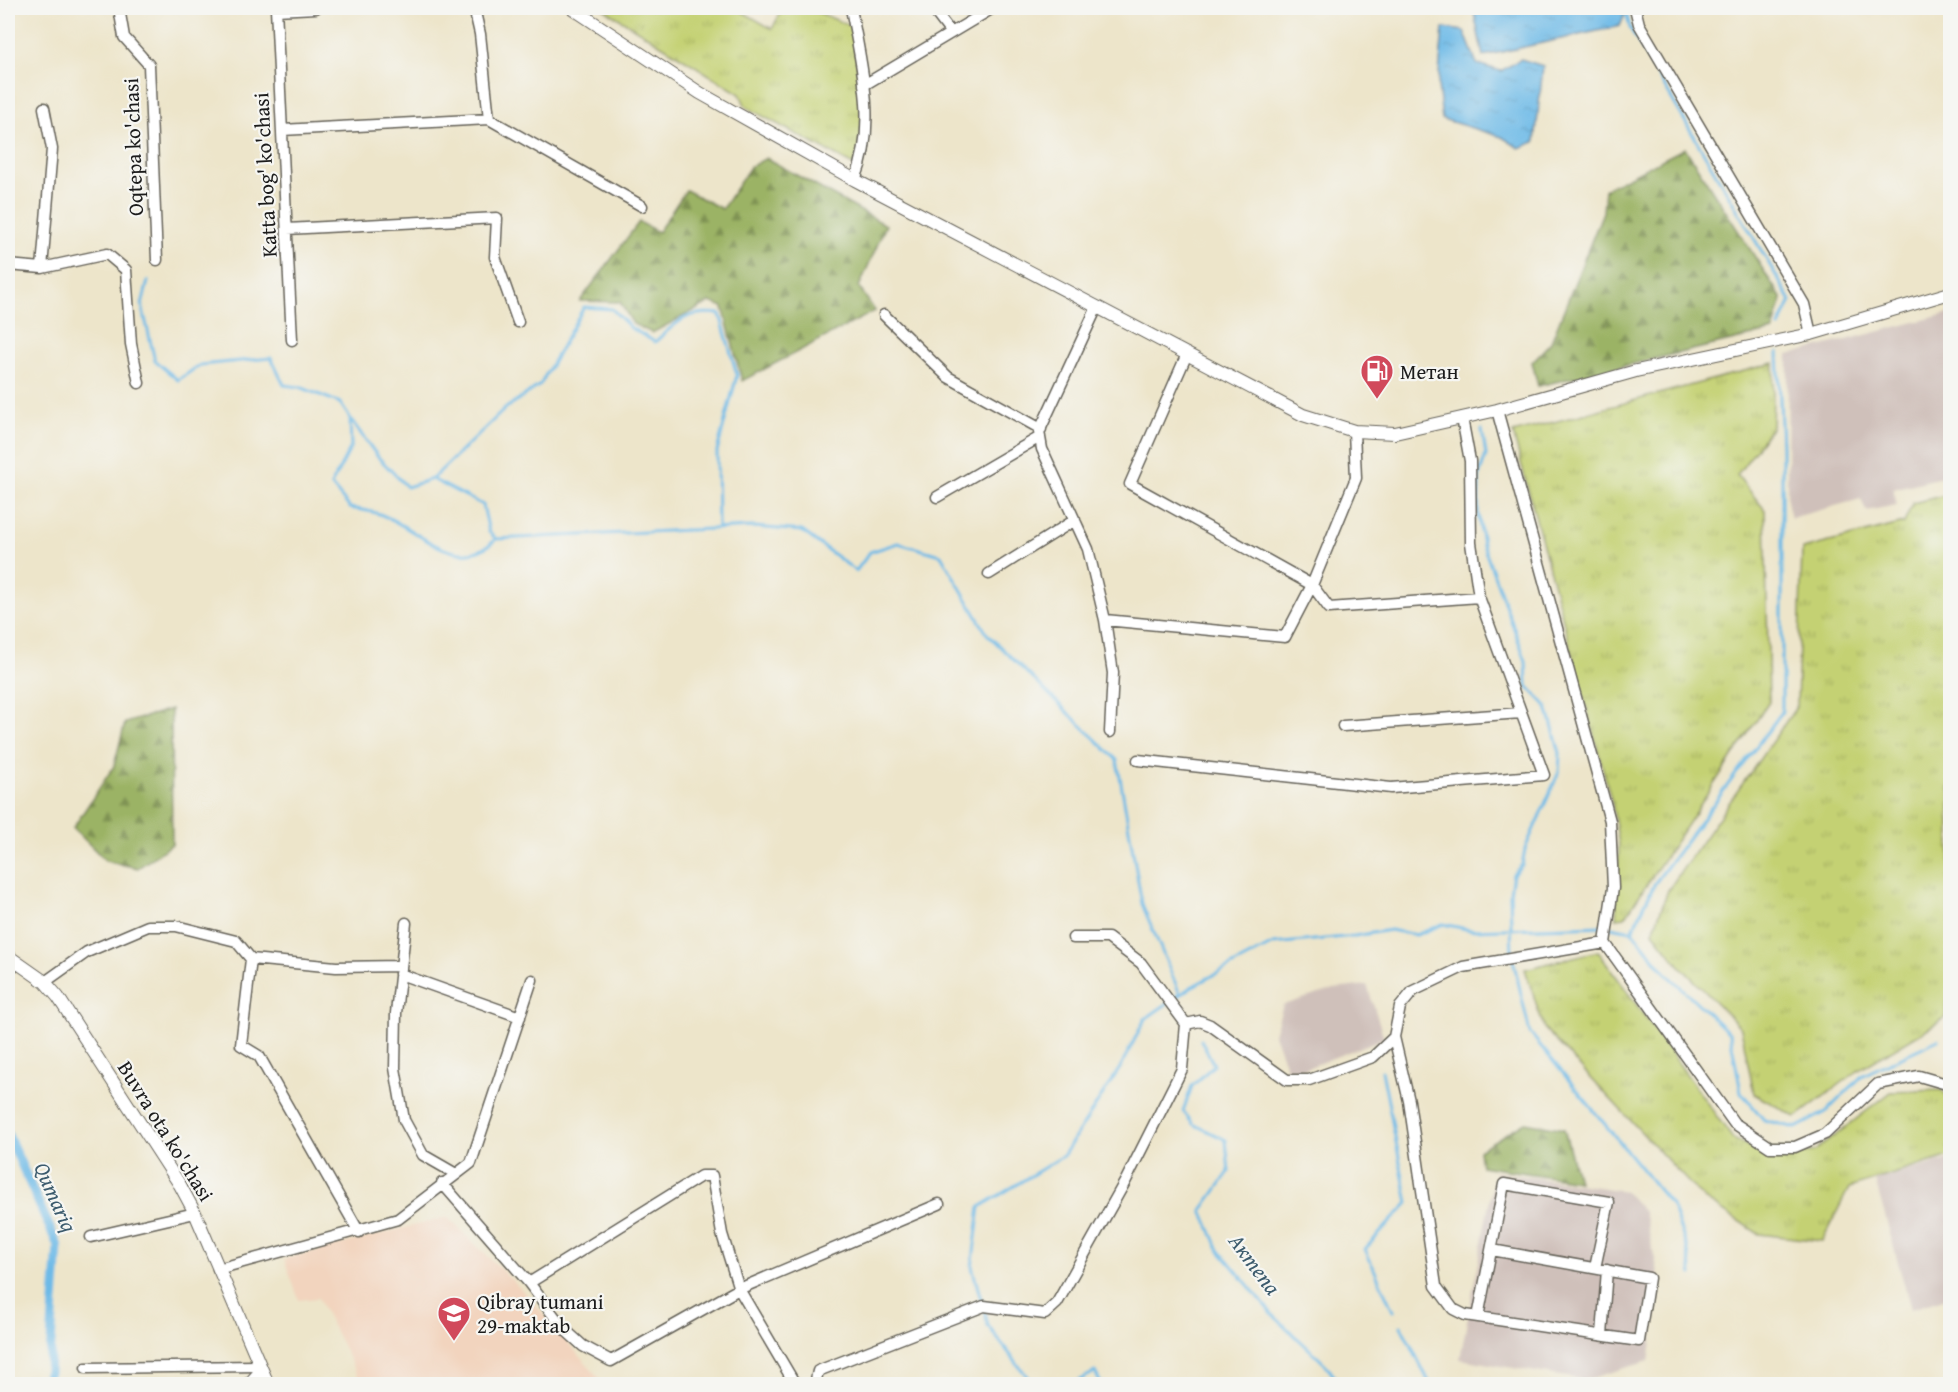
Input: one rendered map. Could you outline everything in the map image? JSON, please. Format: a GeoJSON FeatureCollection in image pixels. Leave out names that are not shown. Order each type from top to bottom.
{"type":"FeatureCollection","features":[{"type":"Feature","properties":{"kind":"main road"},"geometry":{"type":"LineString","coordinates":[[572,8],[700,93],[855,180],[1303,415],[1353,431],[1395,434],[1497,410],[1636,371],[1811,334],[1950,293]]}},
{"type":"Feature","properties":{"kind":"main road","name":"Buvra ota ko'chasi"},"geometry":{"type":"LineString","coordinates":[[8,956],[45,982],[58,997],[195,1213],[268,1384]]}},
{"type":"Feature","properties":{"kind":"main road"},"geometry":{"type":"LineString","coordinates":[[249,1384],[260,1368]]}},
{"type":"Feature","properties":{"kind":"street","name":"Oqtepa ko'chasi"},"geometry":{"type":"LineString","coordinates":[[119,8],[124,37],[149,65],[156,260]]}},
{"type":"Feature","properties":{"kind":"street"},"geometry":{"type":"LineString","coordinates":[[276,9],[316,8]]}},
{"type":"Feature","properties":{"kind":"street"},"geometry":{"type":"LineString","coordinates":[[474,8],[480,33],[489,119]]}},
{"type":"Feature","properties":{"kind":"street"},"geometry":{"type":"LineString","coordinates":[[851,8],[868,114],[863,161],[855,180]]}},
{"type":"Feature","properties":{"kind":"street"},"geometry":{"type":"LineString","coordinates":[[932,8],[951,33]]}},
{"type":"Feature","properties":{"kind":"street"},"geometry":{"type":"LineString","coordinates":[[864,85],[993,8]]}},
{"type":"Feature","properties":{"kind":"street"},"geometry":{"type":"LineString","coordinates":[[1635,8],[1639,24],[1804,304],[1811,334]]}},
{"type":"Feature","properties":{"kind":"street","name":"Katta bog' ko'chasi"},"geometry":{"type":"LineString","coordinates":[[276,9],[292,340]]}},
{"type":"Feature","properties":{"kind":"street"},"geometry":{"type":"LineString","coordinates":[[42,268],[52,149],[44,108]]}},
{"type":"Feature","properties":{"kind":"street"},"geometry":{"type":"LineString","coordinates":[[282,130],[489,119],[642,206]]}},
{"type":"Feature","properties":{"kind":"street"},"geometry":{"type":"LineString","coordinates":[[286,229],[497,218],[495,257],[518,322]]}},
{"type":"Feature","properties":{"kind":"street"},"geometry":{"type":"LineString","coordinates":[[8,265],[42,268],[107,254],[126,270],[131,344],[139,383]]}},
{"type":"Feature","properties":{"kind":"street"},"geometry":{"type":"LineString","coordinates":[[1097,307],[1041,433],[1042,449],[1088,549],[1105,620],[1113,673],[1110,732]]}},
{"type":"Feature","properties":{"kind":"street"},"geometry":{"type":"LineString","coordinates":[[884,315],[948,377],[1041,433]]}},
{"type":"Feature","properties":{"kind":"street"},"geometry":{"type":"LineString","coordinates":[[1187,354],[1130,484],[1312,585],[1329,608],[1479,597]]}},
{"type":"Feature","properties":{"kind":"street"},"geometry":{"type":"LineString","coordinates":[[1497,410],[1610,821],[1613,888],[1605,943],[1734,1123],[1770,1147],[1795,1147],[1825,1134],[1878,1084],[1919,1076],[1950,1085]]}},
{"type":"Feature","properties":{"kind":"street"},"geometry":{"type":"LineString","coordinates":[[1138,760],[1391,788],[1544,775],[1479,597],[1471,543],[1470,461],[1462,418]]}},
{"type":"Feature","properties":{"kind":"street"},"geometry":{"type":"LineString","coordinates":[[1105,620],[1285,637],[1312,585],[1356,478],[1353,431]]}},
{"type":"Feature","properties":{"kind":"street"},"geometry":{"type":"LineString","coordinates":[[937,497],[1041,433]]}},
{"type":"Feature","properties":{"kind":"street"},"geometry":{"type":"LineString","coordinates":[[989,574],[1075,520]]}},
{"type":"Feature","properties":{"kind":"street"},"geometry":{"type":"LineString","coordinates":[[1343,726],[1521,712]]}},
{"type":"Feature","properties":{"kind":"street"},"geometry":{"type":"LineString","coordinates":[[406,923],[395,1068],[404,1120],[423,1155],[456,1174]]}},
{"type":"Feature","properties":{"kind":"street"},"geometry":{"type":"LineString","coordinates":[[45,982],[87,952],[148,926],[176,926],[236,941],[251,958],[336,967],[401,970],[520,1017]]}},
{"type":"Feature","properties":{"kind":"street"},"geometry":{"type":"LineString","coordinates":[[815,1384],[819,1371],[984,1306],[1045,1314],[1057,1303],[1126,1180],[1182,1069],[1186,1024],[1141,963],[1108,938],[1073,938]]}},
{"type":"Feature","properties":{"kind":"street"},"geometry":{"type":"LineString","coordinates":[[1492,1250],[1649,1278],[1639,1341],[1479,1317],[1453,1309],[1436,1286],[1409,1101],[1394,1037],[1400,1008],[1413,991],[1428,982],[1463,967],[1605,943]]}},
{"type":"Feature","properties":{"kind":"street"},"geometry":{"type":"LineString","coordinates":[[251,958],[241,1045],[259,1056],[359,1232]]}},
{"type":"Feature","properties":{"kind":"street"},"geometry":{"type":"LineString","coordinates":[[218,1269],[359,1232],[398,1219],[471,1163],[532,980]]}},
{"type":"Feature","properties":{"kind":"street"},"geometry":{"type":"LineString","coordinates":[[1186,1024],[1200,1021],[1210,1025],[1287,1080],[1310,1080],[1373,1057],[1394,1037]]}},
{"type":"Feature","properties":{"kind":"street"},"geometry":{"type":"LineString","coordinates":[[529,1283],[702,1176],[712,1176],[722,1234],[739,1289],[795,1384]]}},
{"type":"Feature","properties":{"kind":"street"},"geometry":{"type":"LineString","coordinates":[[442,1183],[529,1283],[563,1328],[583,1346],[611,1361],[739,1289],[939,1204]]}},
{"type":"Feature","properties":{"kind":"street"},"geometry":{"type":"LineString","coordinates":[[1479,1317],[1504,1184],[1609,1202],[1601,1269],[1602,1335]]}},
{"type":"Feature","properties":{"kind":"street"},"geometry":{"type":"LineString","coordinates":[[91,1237],[195,1213]]}},
{"type":"Feature","properties":{"kind":"street"},"geometry":{"type":"LineString","coordinates":[[86,1368],[260,1368]]}},
{"type":"Feature","properties":{"kind":"shaded area"},"geometry":{"type":"Polygon","coordinates":[[[1950,313],[1950,475],[1893,489],[1897,505],[1866,511],[1861,499],[1791,518],[1787,501],[1788,355],[1950,313]]]}},
{"type":"Feature","properties":{"kind":"shaded area"},"geometry":{"type":"Polygon","coordinates":[[[1367,985],[1384,1038],[1289,1075],[1274,1034],[1283,1005],[1335,989],[1367,985]]]}},
{"type":"Feature","properties":{"kind":"shaded area"},"geometry":{"type":"Polygon","coordinates":[[[1950,1159],[1950,1297],[1911,1309],[1875,1180],[1950,1159]]]}},
{"type":"Feature","properties":{"kind":"shaded area"},"geometry":{"type":"Polygon","coordinates":[[[1495,1172],[1625,1191],[1644,1212],[1661,1285],[1649,1361],[1585,1380],[1460,1359],[1495,1172]]]}},
{"type":"Feature","properties":{"kind":"shaded area","name":"Qibray tumani 29-maktab"},"geometry":{"type":"Polygon","coordinates":[[[447,1217],[522,1290],[604,1384],[362,1384],[318,1298],[299,1300],[284,1259],[447,1217]]]}},
{"type":"Feature","properties":{"kind":"green space"},"geometry":{"type":"Polygon","coordinates":[[[602,8],[736,8],[772,29],[783,8],[808,8],[853,27],[862,116],[858,151],[853,165],[746,107],[740,94],[602,8]]]}},
{"type":"Feature","properties":{"kind":"green space"},"geometry":{"type":"Polygon","coordinates":[[[1685,148],[1782,299],[1773,331],[1538,386],[1532,362],[1551,342],[1603,212],[1605,189],[1685,148]]]}},
{"type":"Feature","properties":{"kind":"green space"},"geometry":{"type":"Polygon","coordinates":[[[766,158],[886,225],[859,287],[875,311],[742,381],[723,307],[710,302],[652,333],[633,324],[620,302],[580,301],[639,222],[658,232],[686,190],[722,209],[750,167],[766,158]]]}},
{"type":"Feature","properties":{"kind":"green space"},"geometry":{"type":"Polygon","coordinates":[[[1774,363],[1772,427],[1737,475],[1765,510],[1769,702],[1625,917],[1616,918],[1619,845],[1612,803],[1513,433],[1774,363]]]}},
{"type":"Feature","properties":{"kind":"green space"},"geometry":{"type":"Polygon","coordinates":[[[1950,494],[1950,983],[1945,1018],[1859,1070],[1796,1117],[1754,1094],[1741,1028],[1680,966],[1653,932],[1668,890],[1797,706],[1802,549],[1904,523],[1913,503],[1950,494]]]}},
{"type":"Feature","properties":{"kind":"green space"},"geometry":{"type":"Polygon","coordinates":[[[171,709],[172,844],[138,868],[106,861],[73,828],[114,766],[125,723],[171,709]]]}},
{"type":"Feature","properties":{"kind":"green space"},"geometry":{"type":"Polygon","coordinates":[[[1598,951],[1733,1139],[1775,1159],[1815,1151],[1891,1092],[1941,1090],[1950,1098],[1950,1156],[1849,1188],[1822,1241],[1759,1234],[1704,1199],[1544,1028],[1525,969],[1598,951]]]}},
{"type":"Feature","properties":{"kind":"green space"},"geometry":{"type":"Polygon","coordinates":[[[1525,1122],[1564,1129],[1578,1181],[1481,1166],[1479,1150],[1525,1122]]]}},
{"type":"Feature","properties":{"kind":"water"},"geometry":{"type":"Polygon","coordinates":[[[1473,8],[1625,8],[1626,12],[1620,26],[1483,56],[1473,8]]]}},
{"type":"Feature","properties":{"kind":"water"},"geometry":{"type":"Polygon","coordinates":[[[1443,28],[1464,31],[1477,64],[1501,71],[1521,59],[1543,66],[1535,142],[1519,148],[1502,137],[1442,119],[1438,85],[1443,28]]]}},
{"type":"Feature","properties":{"kind":"waterway"},"geometry":{"type":"LineString","coordinates":[[1625,8],[1630,28],[1791,301],[1779,327]]}},
{"type":"Feature","properties":{"kind":"waterway"},"geometry":{"type":"LineString","coordinates":[[148,281],[142,305],[155,361],[178,380],[200,365],[271,358],[284,385],[300,387],[340,403],[350,418],[351,447],[331,485],[350,508],[382,515],[424,539],[453,552],[468,553],[482,549],[496,539],[754,527],[802,531],[856,571],[870,552],[898,543],[941,555],[987,634],[1117,760],[1142,904],[1180,994]]}},
{"type":"Feature","properties":{"kind":"waterway"},"geometry":{"type":"LineString","coordinates":[[351,420],[378,457],[407,487],[432,479],[506,408],[540,385],[584,307],[612,309],[631,328],[655,342],[684,319],[699,314],[720,314],[737,375],[717,451],[718,529]]}},
{"type":"Feature","properties":{"kind":"waterway"},"geometry":{"type":"LineString","coordinates":[[1778,352],[1782,447],[1782,712],[1655,883],[1632,931],[1665,972],[1730,1034],[1741,1092],[1764,1120],[1796,1128],[1826,1112],[1863,1075],[1938,1040]]}},
{"type":"Feature","properties":{"kind":"waterway"},"geometry":{"type":"LineString","coordinates":[[1482,430],[1486,455],[1479,476],[1478,513],[1483,545],[1526,661],[1527,686],[1547,707],[1560,753],[1559,772],[1525,849],[1522,865],[1513,874],[1510,893],[1512,955],[1530,1033],[1672,1206],[1687,1247],[1692,1274]]}},
{"type":"Feature","properties":{"kind":"waterway"},"geometry":{"type":"LineString","coordinates":[[432,479],[483,505],[489,532],[496,539]]}},
{"type":"Feature","properties":{"kind":"waterway"},"geometry":{"type":"LineString","coordinates":[[982,1303],[972,1267],[980,1207],[1063,1156],[1120,1068],[1145,1019],[1191,987],[1273,944],[1390,930],[1416,935],[1443,924],[1471,930],[1604,926]]}},
{"type":"Feature","properties":{"kind":"waterway"},"geometry":{"type":"LineString","coordinates":[[1611,927],[1632,931]]}},
{"type":"Feature","properties":{"kind":"waterway","name":"Актепа"},"geometry":{"type":"LineString","coordinates":[[1201,1040],[1214,1065],[1192,1086],[1183,1111],[1193,1124],[1226,1140],[1229,1172],[1202,1210],[1219,1250],[1272,1314],[1325,1364],[1340,1384]]}},
{"type":"Feature","properties":{"kind":"waterway"},"geometry":{"type":"LineString","coordinates":[[1382,1071],[1408,1203],[1365,1249],[1393,1311]]}},
{"type":"Feature","properties":{"kind":"waterway","name":"Qumariq"},"geometry":{"type":"LineString","coordinates":[[8,1135],[58,1246],[48,1384]]}},
{"type":"Feature","properties":{"kind":"waterway"},"geometry":{"type":"LineString","coordinates":[[984,1309],[988,1326],[1033,1384]]}},
{"type":"Feature","properties":{"kind":"waterway"},"geometry":{"type":"LineString","coordinates":[[1401,1326],[1430,1384]]}},
{"type":"Feature","properties":{"kind":"waterway"},"geometry":{"type":"LineString","coordinates":[[1072,1384],[1095,1372],[1101,1384]]}},
{"type":"Feature","properties":{"kind":"place","name":"Метан"},"geometry":{"type":"Point","coordinates":[1377,400]}},
{"type":"Feature","properties":{"kind":"place","name":"Qibray tumani 29-maktab"},"geometry":{"type":"Point","coordinates":[454,1342]}}]}
